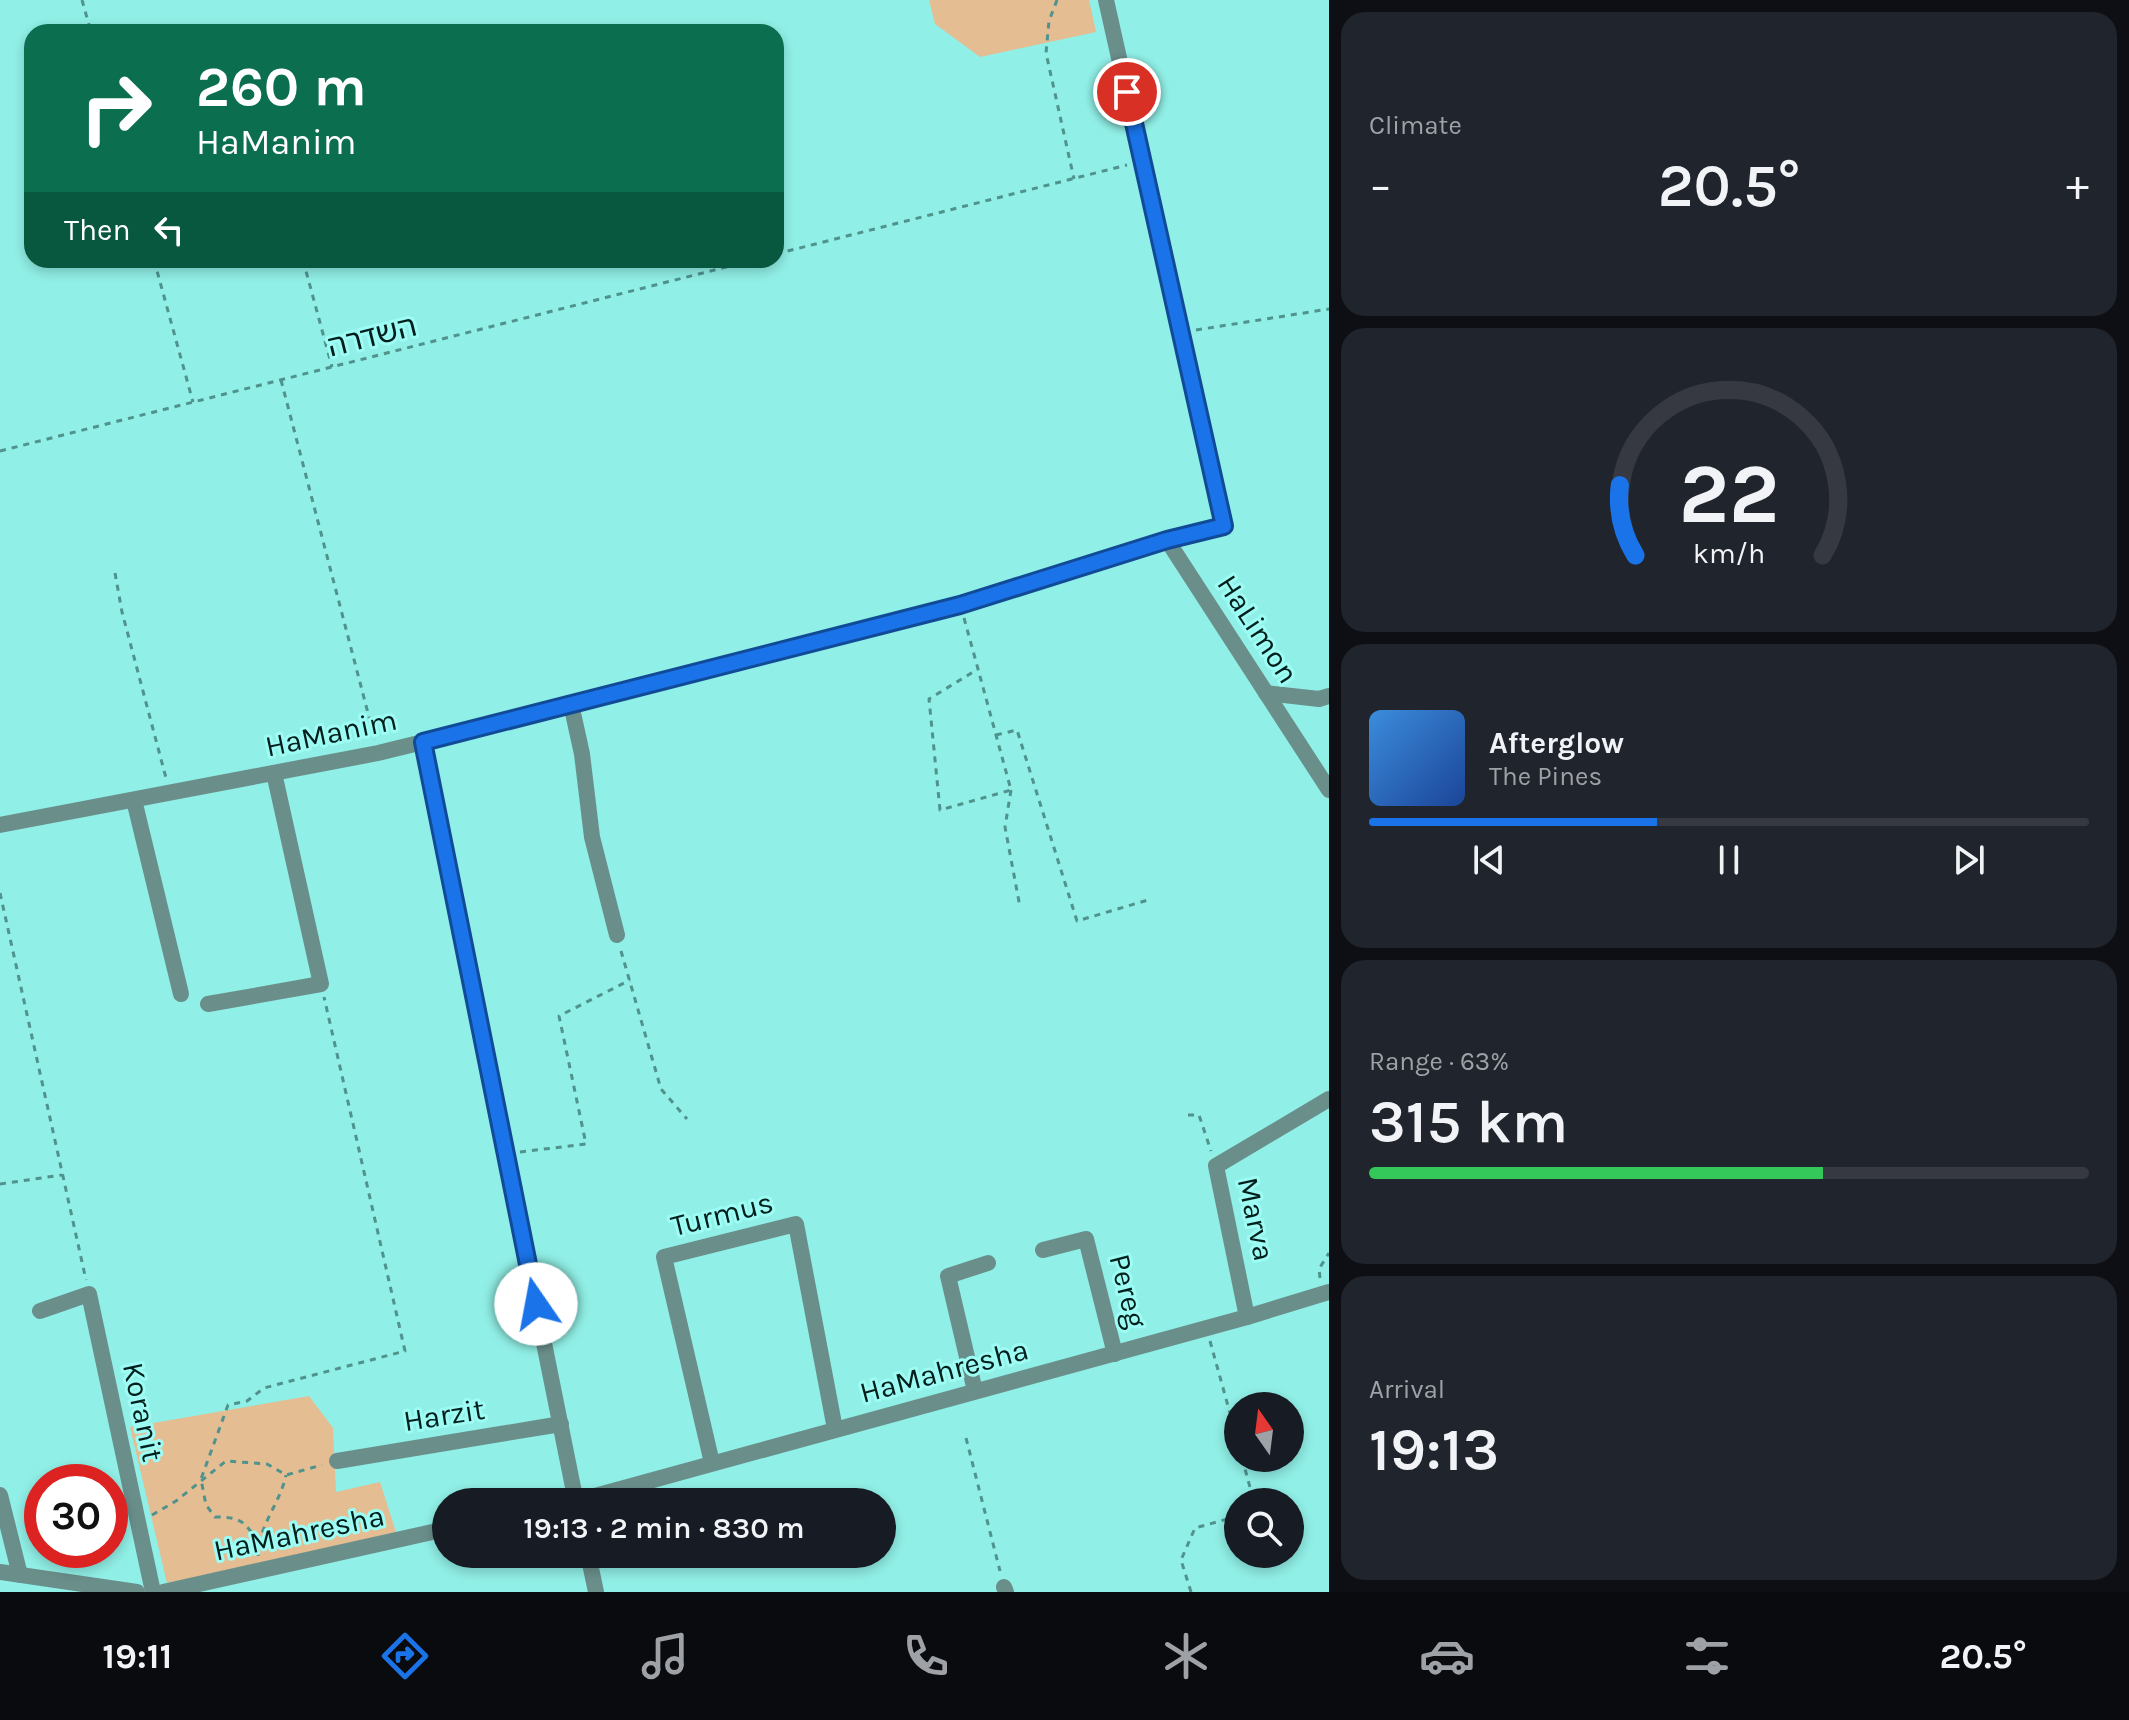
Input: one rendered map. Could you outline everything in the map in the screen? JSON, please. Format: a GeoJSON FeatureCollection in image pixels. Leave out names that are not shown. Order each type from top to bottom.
{"type":"FeatureCollection","features":[{"type":"Feature","properties":{"kind":"street"},"geometry":{"type":"LineString","coordinates":[[1106,0],[1181,333]]}},
{"type":"Feature","properties":{"kind":"street","name":"HaManim"},"geometry":{"type":"LineString","coordinates":[[0,825],[378,753],[960,605],[1167,540],[1224,526],[1181,333]]}},
{"type":"Feature","properties":{"kind":"street","name":"HaLimon"},"geometry":{"type":"LineString","coordinates":[[1167,540],[1329,790]]}},
{"type":"Feature","properties":{"kind":"street"},"geometry":{"type":"LineString","coordinates":[[1266,693],[1319,699],[1329,696]]}},
{"type":"Feature","properties":{"kind":"street"},"geometry":{"type":"LineString","coordinates":[[571,704],[582,754],[592,837],[617,935]]}},
{"type":"Feature","properties":{"kind":"street"},"geometry":{"type":"LineString","coordinates":[[423,742],[572,1488]]}},
{"type":"Feature","properties":{"kind":"street"},"geometry":{"type":"LineString","coordinates":[[208,1004],[321,984],[274,773]]}},
{"type":"Feature","properties":{"kind":"street"},"geometry":{"type":"LineString","coordinates":[[134,800],[181,994]]}},
{"type":"Feature","properties":{"kind":"street","name":"Marva"},"geometry":{"type":"LineString","coordinates":[[1247,1317],[1216,1166],[1329,1099]]}},
{"type":"Feature","properties":{"kind":"street","name":"Turmus"},"geometry":{"type":"LineString","coordinates":[[712,1463],[664,1257],[796,1224],[835,1429]]}},
{"type":"Feature","properties":{"kind":"street","name":"Pereg"},"geometry":{"type":"LineString","coordinates":[[1043,1250],[1086,1239],[1115,1354]]}},
{"type":"Feature","properties":{"kind":"street"},"geometry":{"type":"LineString","coordinates":[[975,1391],[948,1276],[988,1263]]}},
{"type":"Feature","properties":{"kind":"street"},"geometry":{"type":"LineString","coordinates":[[40,1311],[89,1294]]}},
{"type":"Feature","properties":{"kind":"street","name":"Koranit"},"geometry":{"type":"LineString","coordinates":[[89,1294],[153,1592]]}},
{"type":"Feature","properties":{"kind":"street","name":"HaMahresha"},"geometry":{"type":"LineString","coordinates":[[624,1488],[1325,1294]]}},
{"type":"Feature","properties":{"kind":"street","name":"Harzit"},"geometry":{"type":"LineString","coordinates":[[337,1461],[561,1424]]}},
{"type":"Feature","properties":{"kind":"street"},"geometry":{"type":"LineString","coordinates":[[0,1495],[20,1575]]}},
{"type":"Feature","properties":{"kind":"street","name":"HaMahresha"},"geometry":{"type":"LineString","coordinates":[[163,1592],[432,1532]]}},
{"type":"Feature","properties":{"kind":"street"},"geometry":{"type":"LineString","coordinates":[[591,1568],[596,1592]]}},
{"type":"Feature","properties":{"kind":"street"},"geometry":{"type":"LineString","coordinates":[[0,1572],[137,1592]]}},
{"type":"Feature","properties":{"kind":"path"},"geometry":{"type":"LineString","coordinates":[[82,0],[89,24]]}},
{"type":"Feature","properties":{"kind":"path"},"geometry":{"type":"LineString","coordinates":[[1057,0],[1049,21],[1046,53],[1074,179]]}},
{"type":"Feature","properties":{"kind":"path"},"geometry":{"type":"LineString","coordinates":[[784,252],[1142,162]]}},
{"type":"Feature","properties":{"kind":"path"},"geometry":{"type":"LineString","coordinates":[[156,268],[193,402]]}},
{"type":"Feature","properties":{"kind":"path"},"geometry":{"type":"LineString","coordinates":[[305,268],[332,367]]}},
{"type":"Feature","properties":{"kind":"path","name":"השדרה"},"geometry":{"type":"LineString","coordinates":[[0,451],[722,268]]}},
{"type":"Feature","properties":{"kind":"path"},"geometry":{"type":"LineString","coordinates":[[1181,333],[1329,309]]}},
{"type":"Feature","properties":{"kind":"path"},"geometry":{"type":"LineString","coordinates":[[281,380],[378,753]]}},
{"type":"Feature","properties":{"kind":"path"},"geometry":{"type":"LineString","coordinates":[[115,573],[122,612],[171,793]]}},
{"type":"Feature","properties":{"kind":"path"},"geometry":{"type":"LineString","coordinates":[[960,605],[1011,790],[1005,827],[1020,907]]}},
{"type":"Feature","properties":{"kind":"path"},"geometry":{"type":"LineString","coordinates":[[978,669],[929,699],[940,810],[1011,790]]}},
{"type":"Feature","properties":{"kind":"path"},"geometry":{"type":"LineString","coordinates":[[996,735],[1017,730],[1077,921],[1148,900]]}},
{"type":"Feature","properties":{"kind":"path"},"geometry":{"type":"LineString","coordinates":[[0,893],[89,1294]]}},
{"type":"Feature","properties":{"kind":"path"},"geometry":{"type":"LineString","coordinates":[[617,935],[661,1089],[687,1119]]}},
{"type":"Feature","properties":{"kind":"path"},"geometry":{"type":"LineString","coordinates":[[505,1154],[586,1144],[559,1016],[630,980]]}},
{"type":"Feature","properties":{"kind":"path"},"geometry":{"type":"LineString","coordinates":[[258,1542],[244,1522],[230,1517],[215,1517],[206,1505],[201,1479],[228,1405],[247,1401],[264,1388],[405,1351],[321,984]]}},
{"type":"Feature","properties":{"kind":"path"},"geometry":{"type":"LineString","coordinates":[[1188,1115],[1199,1115],[1216,1166]]}},
{"type":"Feature","properties":{"kind":"path"},"geometry":{"type":"LineString","coordinates":[[0,1184],[62,1175]]}},
{"type":"Feature","properties":{"kind":"path"},"geometry":{"type":"LineString","coordinates":[[1325,1294],[1319,1269],[1329,1253]]}},
{"type":"Feature","properties":{"kind":"path"},"geometry":{"type":"LineString","coordinates":[[1206,1329],[1224,1393]]}},
{"type":"Feature","properties":{"kind":"path"},"geometry":{"type":"LineString","coordinates":[[966,1438],[1005,1589]]}},
{"type":"Feature","properties":{"kind":"path"},"geometry":{"type":"LineString","coordinates":[[138,1523],[176,1501],[226,1461],[267,1464],[286,1475],[337,1461]]}},
{"type":"Feature","properties":{"kind":"path"},"geometry":{"type":"LineString","coordinates":[[257,1570],[258,1542],[272,1505],[283,1493],[286,1475]]}},
{"type":"Feature","properties":{"kind":"path"},"geometry":{"type":"LineString","coordinates":[[1191,1592],[1181,1560],[1195,1528],[1224,1520]]}},
{"type":"Feature","properties":{"kind":"shaded area"},"geometry":{"type":"Polygon","coordinates":[[[929,0],[1089,0],[1096,32],[980,57],[935,24],[929,0]]]}},
{"type":"Feature","properties":{"kind":"shaded area"},"geometry":{"type":"Polygon","coordinates":[[[309,1396],[333,1428],[336,1492],[380,1482],[396,1532],[289,1559],[167,1583],[130,1427],[309,1396]]]}},
{"type":"Feature","properties":{"kind":"route"},"geometry":{"type":"LineString","coordinates":[[536,1304],[423,742],[960,605],[1167,540],[1224,526],[1127,92]]}}]}
